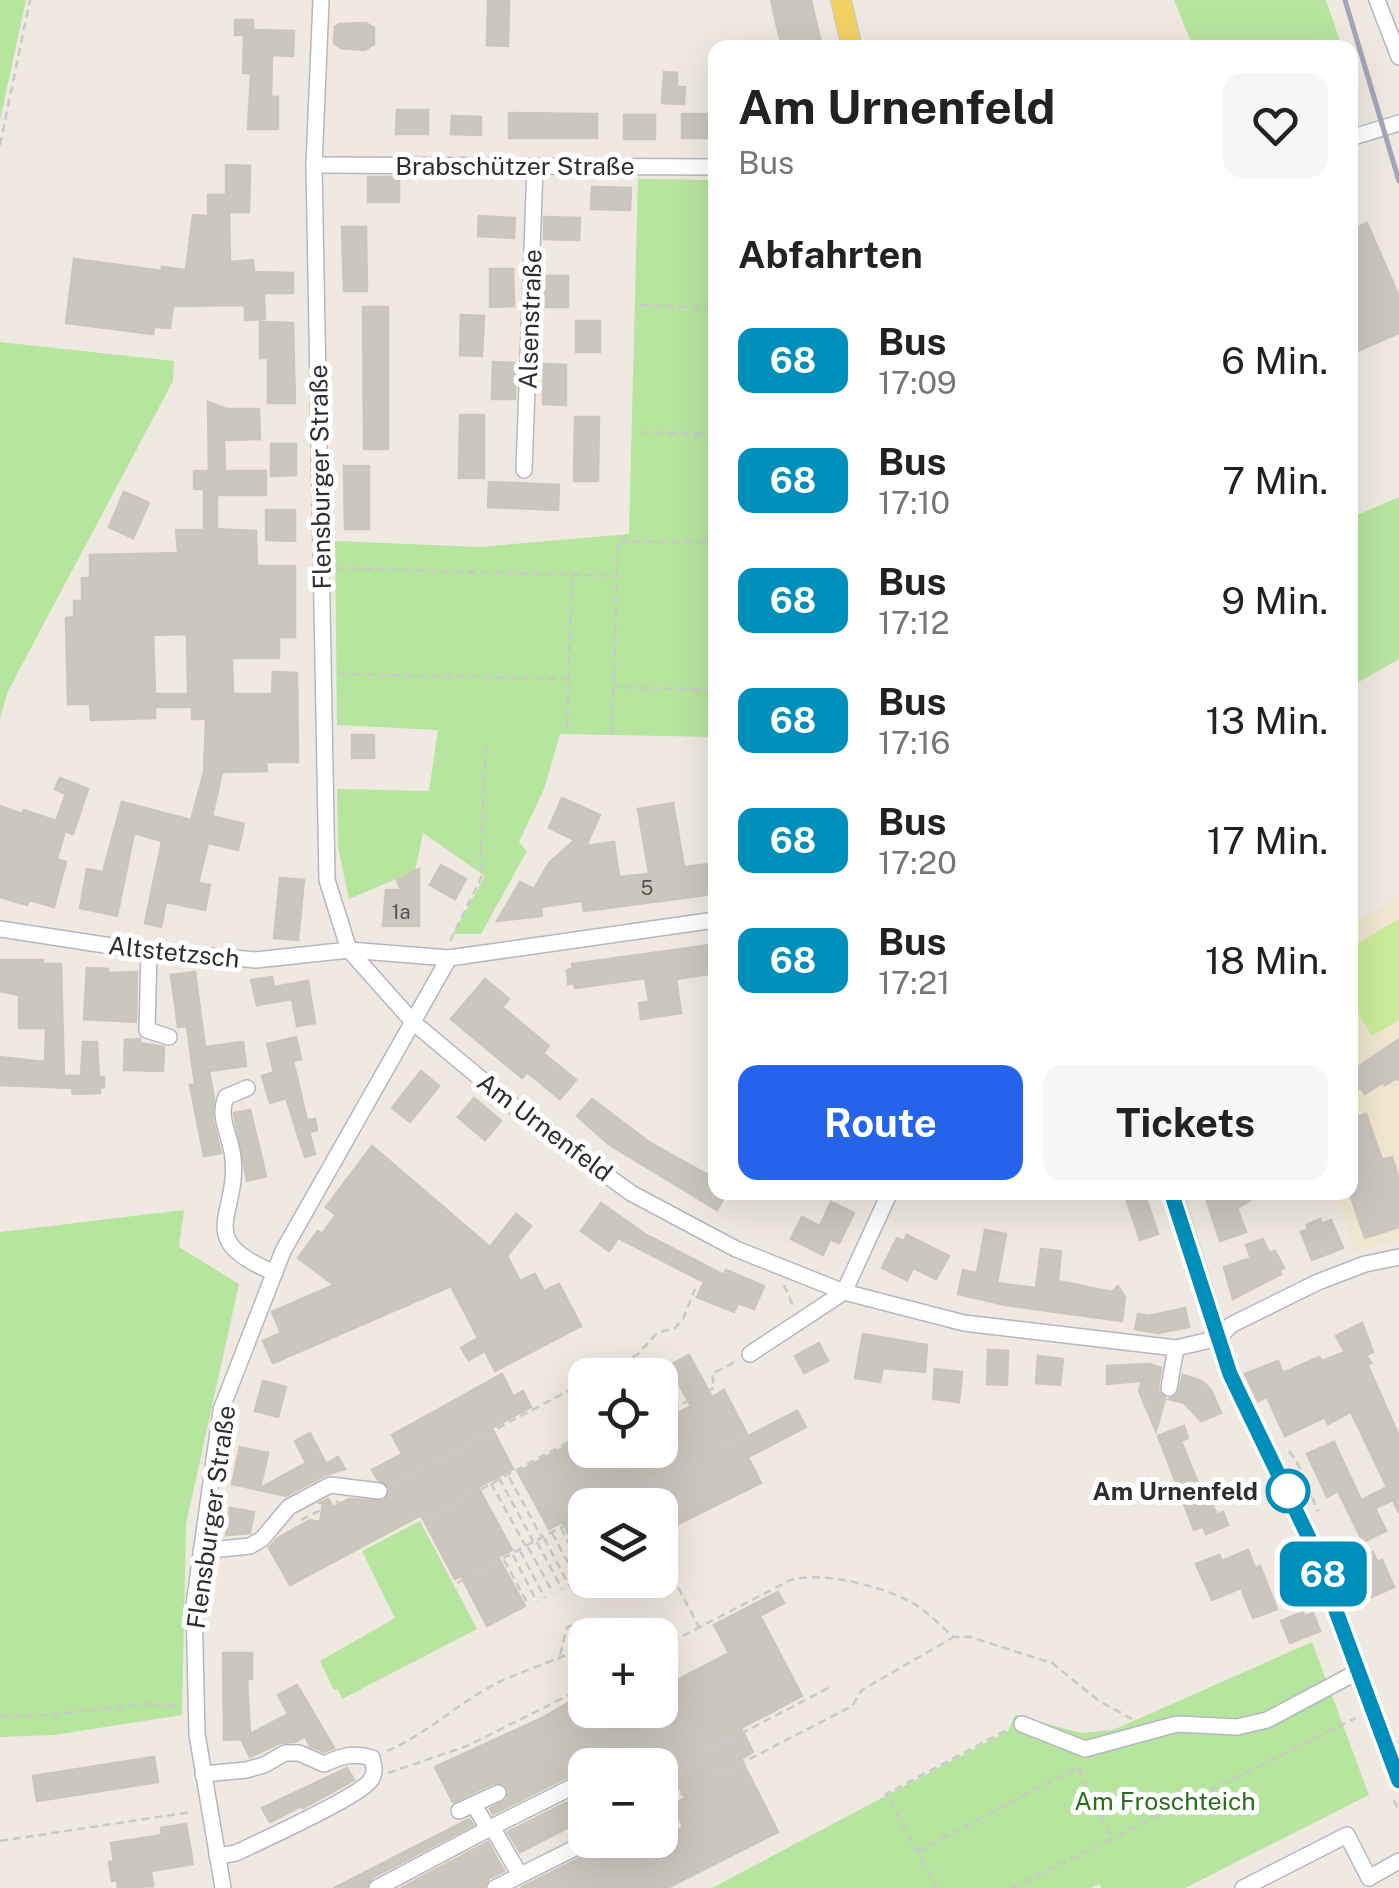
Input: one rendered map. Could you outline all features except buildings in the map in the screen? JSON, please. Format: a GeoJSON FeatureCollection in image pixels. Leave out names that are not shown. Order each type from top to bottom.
{"type":"FeatureCollection","features":[{"type":"Feature","properties":{"kind":"main road"},"geometry":{"type":"LineString","coordinates":[[841,0],[850,40]]}},
{"type":"Feature","properties":{"kind":"main road"},"geometry":{"type":"LineString","coordinates":[[1175,1200],[1230,1374],[1309,1538],[1399,1782]]}},
{"type":"Feature","properties":{"kind":"street","name":"Flensburger Straße"},"geometry":{"type":"LineString","coordinates":[[321,0],[314,165],[327,880],[349,950]]}},
{"type":"Feature","properties":{"kind":"street"},"geometry":{"type":"LineString","coordinates":[[1377,0],[1399,58]]}},
{"type":"Feature","properties":{"kind":"street"},"geometry":{"type":"LineString","coordinates":[[1358,136],[1399,123]]}},
{"type":"Feature","properties":{"kind":"street","name":"Brabschützer Straße"},"geometry":{"type":"LineString","coordinates":[[314,165],[708,168]]}},
{"type":"Feature","properties":{"kind":"street","name":"Alsenstraße"},"geometry":{"type":"LineString","coordinates":[[524,470],[535,168]]}},
{"type":"Feature","properties":{"kind":"street","name":"Altstetzsch"},"geometry":{"type":"LineString","coordinates":[[0,929],[256,960],[349,950],[449,958],[708,921]]}},
{"type":"Feature","properties":{"kind":"street"},"geometry":{"type":"LineString","coordinates":[[150,950],[148,1030],[169,1037]]}},
{"type":"Feature","properties":{"kind":"street","name":"Am Urnenfeld"},"geometry":{"type":"LineString","coordinates":[[349,950],[414,1023],[528,1119],[630,1193],[736,1249],[844,1292],[964,1323],[1176,1348],[1219,1338],[1231,1325],[1318,1282],[1366,1264],[1399,1257]]}},
{"type":"Feature","properties":{"kind":"street","name":"Flensburger Straße"},"geometry":{"type":"LineString","coordinates":[[223,1888],[203,1774],[196,1703],[194,1604],[221,1410],[284,1251],[449,958]]}},
{"type":"Feature","properties":{"kind":"street"},"geometry":{"type":"LineString","coordinates":[[247,1088],[226,1097],[221,1109],[233,1159],[224,1226],[234,1250],[275,1273]]}},
{"type":"Feature","properties":{"kind":"street"},"geometry":{"type":"LineString","coordinates":[[750,1354],[844,1292],[886,1200]]}},
{"type":"Feature","properties":{"kind":"street"},"geometry":{"type":"LineString","coordinates":[[1169,1388],[1176,1348]]}},
{"type":"Feature","properties":{"kind":"street"},"geometry":{"type":"LineString","coordinates":[[202,1551],[250,1546],[262,1539],[290,1507],[330,1485],[380,1491]]}},
{"type":"Feature","properties":{"kind":"street"},"geometry":{"type":"LineString","coordinates":[[1022,1724],[1085,1750],[1177,1724],[1237,1728],[1267,1720],[1359,1671]]}},
{"type":"Feature","properties":{"kind":"street"},"geometry":{"type":"LineString","coordinates":[[203,1774],[246,1770],[285,1753],[299,1753],[324,1764],[345,1755],[372,1758],[372,1779],[355,1794],[236,1853],[216,1856]]}},
{"type":"Feature","properties":{"kind":"street"},"geometry":{"type":"LineString","coordinates":[[377,1888],[568,1789]]}},
{"type":"Feature","properties":{"kind":"street"},"geometry":{"type":"LineString","coordinates":[[498,1792],[467,1808],[492,1827],[520,1876]]}},
{"type":"Feature","properties":{"kind":"street"},"geometry":{"type":"LineString","coordinates":[[1243,1888],[1347,1835],[1369,1878],[1399,1861]]}},
{"type":"Feature","properties":{"kind":"street"},"geometry":{"type":"LineString","coordinates":[[495,1888],[568,1852]]}},
{"type":"Feature","properties":{"kind":"path"},"geometry":{"type":"LineString","coordinates":[[0,146],[30,0]]}},
{"type":"Feature","properties":{"kind":"path"},"geometry":{"type":"LineString","coordinates":[[640,304],[708,308]]}},
{"type":"Feature","properties":{"kind":"path"},"geometry":{"type":"LineString","coordinates":[[642,432],[708,434]]}},
{"type":"Feature","properties":{"kind":"path"},"geometry":{"type":"LineString","coordinates":[[612,734],[618,541],[708,543]]}},
{"type":"Feature","properties":{"kind":"path"},"geometry":{"type":"LineString","coordinates":[[321,567],[616,576]]}},
{"type":"Feature","properties":{"kind":"path"},"geometry":{"type":"LineString","coordinates":[[566,730],[572,575]]}},
{"type":"Feature","properties":{"kind":"path"},"geometry":{"type":"LineString","coordinates":[[323,674],[568,679]]}},
{"type":"Feature","properties":{"kind":"path"},"geometry":{"type":"LineString","coordinates":[[613,687],[708,690]]}},
{"type":"Feature","properties":{"kind":"path"},"geometry":{"type":"LineString","coordinates":[[449,958],[450,936],[484,872],[480,864],[486,747]]}},
{"type":"Feature","properties":{"kind":"path"},"geometry":{"type":"LineString","coordinates":[[792,1271],[784,1285],[800,1322]]}},
{"type":"Feature","properties":{"kind":"path"},"geometry":{"type":"LineString","coordinates":[[630,1358],[657,1333],[675,1328],[683,1320],[695,1289]]}},
{"type":"Feature","properties":{"kind":"path"},"geometry":{"type":"LineString","coordinates":[[678,1406],[714,1388],[712,1374],[750,1354]]}},
{"type":"Feature","properties":{"kind":"path"},"geometry":{"type":"LineString","coordinates":[[380,1491],[568,1391]]}},
{"type":"Feature","properties":{"kind":"path"},"geometry":{"type":"LineString","coordinates":[[676,1468],[745,1434]]}},
{"type":"Feature","properties":{"kind":"path"},"geometry":{"type":"LineString","coordinates":[[424,1520],[568,1443]]}},
{"type":"Feature","properties":{"kind":"path"},"geometry":{"type":"LineString","coordinates":[[636,1488],[673,1468]]}},
{"type":"Feature","properties":{"kind":"path"},"geometry":{"type":"LineString","coordinates":[[508,1474],[568,1583]]}},
{"type":"Feature","properties":{"kind":"path"},"geometry":{"type":"LineString","coordinates":[[499,1478],[562,1590]]}},
{"type":"Feature","properties":{"kind":"path"},"geometry":{"type":"LineString","coordinates":[[491,1483],[553,1594]]}},
{"type":"Feature","properties":{"kind":"path"},"geometry":{"type":"LineString","coordinates":[[456,1584],[568,1523]]}},
{"type":"Feature","properties":{"kind":"path"},"geometry":{"type":"LineString","coordinates":[[560,1527],[568,1542]]}},
{"type":"Feature","properties":{"kind":"path"},"geometry":{"type":"LineString","coordinates":[[551,1532],[568,1564]]}},
{"type":"Feature","properties":{"kind":"path"},"geometry":{"type":"LineString","coordinates":[[520,1550],[545,1598]]}},
{"type":"Feature","properties":{"kind":"path"},"geometry":{"type":"LineString","coordinates":[[512,1554],[537,1602]]}},
{"type":"Feature","properties":{"kind":"path"},"geometry":{"type":"LineString","coordinates":[[503,1559],[528,1606]]}},
{"type":"Feature","properties":{"kind":"path"},"geometry":{"type":"LineString","coordinates":[[678,1639],[801,1576],[850,1582],[892,1593],[914,1604],[953,1637]]}},
{"type":"Feature","properties":{"kind":"path"},"geometry":{"type":"LineString","coordinates":[[678,1587],[700,1628]]}},
{"type":"Feature","properties":{"kind":"path"},"geometry":{"type":"LineString","coordinates":[[560,1657],[568,1628]]}},
{"type":"Feature","properties":{"kind":"path"},"geometry":{"type":"LineString","coordinates":[[678,1796],[852,1706],[862,1690],[953,1637],[970,1637],[1052,1663],[1148,1732]]}},
{"type":"Feature","properties":{"kind":"path"},"geometry":{"type":"LineString","coordinates":[[372,1758],[408,1742],[454,1708],[498,1683],[568,1654]]}},
{"type":"Feature","properties":{"kind":"path"},"geometry":{"type":"LineString","coordinates":[[678,1767],[832,1686]]}},
{"type":"Feature","properties":{"kind":"path"},"geometry":{"type":"LineString","coordinates":[[372,1779],[467,1746],[568,1696]]}},
{"type":"Feature","properties":{"kind":"path"},"geometry":{"type":"LineString","coordinates":[[0,1716],[48,1716],[146,1704],[174,1708],[196,1703]]}},
{"type":"Feature","properties":{"kind":"path"},"geometry":{"type":"LineString","coordinates":[[1012,1888],[1373,1710]]}},
{"type":"Feature","properties":{"kind":"path"},"geometry":{"type":"LineString","coordinates":[[937,1888],[886,1794],[1022,1724]]}},
{"type":"Feature","properties":{"kind":"path"},"geometry":{"type":"LineString","coordinates":[[918,1851],[1078,1767],[1112,1839]]}},
{"type":"Feature","properties":{"kind":"path"},"geometry":{"type":"LineString","coordinates":[[0,1841],[208,1809]]}},
{"type":"Feature","properties":{"kind":"shaded area"},"geometry":{"type":"Polygon","coordinates":[[[1399,895],[1399,1241],[1355,1252],[1338,1200],[1358,1200],[1358,921],[1399,895]]]}},
{"type":"Feature","properties":{"kind":"green space"},"geometry":{"type":"Polygon","coordinates":[[[0,0],[26,0],[0,120],[0,0]]]}},
{"type":"Feature","properties":{"kind":"green space"},"geometry":{"type":"Polygon","coordinates":[[[1174,0],[1326,0],[1340,40],[1190,40],[1174,0]]]}},
{"type":"Feature","properties":{"kind":"green space"},"geometry":{"type":"Polygon","coordinates":[[[638,179],[708,180],[708,737],[560,734],[544,789],[519,842],[527,851],[481,934],[453,934],[485,876],[423,833],[415,871],[349,899],[338,847],[337,789],[429,791],[438,730],[337,725],[335,541],[480,547],[629,534],[638,179]]]}},
{"type":"Feature","properties":{"kind":"green space"},"geometry":{"type":"Polygon","coordinates":[[[0,342],[174,361],[173,381],[8,691],[0,719],[0,342]]]}},
{"type":"Feature","properties":{"kind":"green space"},"geometry":{"type":"Polygon","coordinates":[[[1399,497],[1399,659],[1358,682],[1358,515],[1399,497]]]}},
{"type":"Feature","properties":{"kind":"green space"},"geometry":{"type":"Polygon","coordinates":[[[1399,919],[1399,1020],[1372,1036],[1358,1012],[1358,943],[1399,919]]]}},
{"type":"Feature","properties":{"kind":"green space"},"geometry":{"type":"Polygon","coordinates":[[[184,1210],[179,1247],[239,1284],[186,1524],[182,1715],[54,1735],[0,1737],[0,1232],[184,1210]]]}},
{"type":"Feature","properties":{"kind":"green space"},"geometry":{"type":"Polygon","coordinates":[[[420,1521],[477,1629],[342,1699],[320,1661],[395,1618],[362,1551],[420,1521]]]}},
{"type":"Feature","properties":{"kind":"green space","name":"Am Froschteich"},"geometry":{"type":"Polygon","coordinates":[[[1312,1642],[1369,1795],[1185,1888],[1102,1888],[1099,1884],[1091,1888],[712,1888],[1008,1731],[1015,1715],[1081,1733],[1113,1730],[1312,1642]]]}},
{"type":"Feature","properties":{"kind":"railway"},"geometry":{"type":"LineString","coordinates":[[1345,0],[1357,40]]}},
{"type":"Feature","properties":{"kind":"railway"},"geometry":{"type":"LineString","coordinates":[[1358,44],[1399,181]]}},
{"type":"Feature","properties":{"kind":"bus line","name":"68"},"geometry":{"type":"LineString","coordinates":[[1174,1200],[1230,1374],[1309,1538],[1399,1781]]}},
{"type":"Feature","properties":{"kind":"place","name":"Am Urnenfeld"},"geometry":{"type":"Point","coordinates":[1288,1491]}}]}
